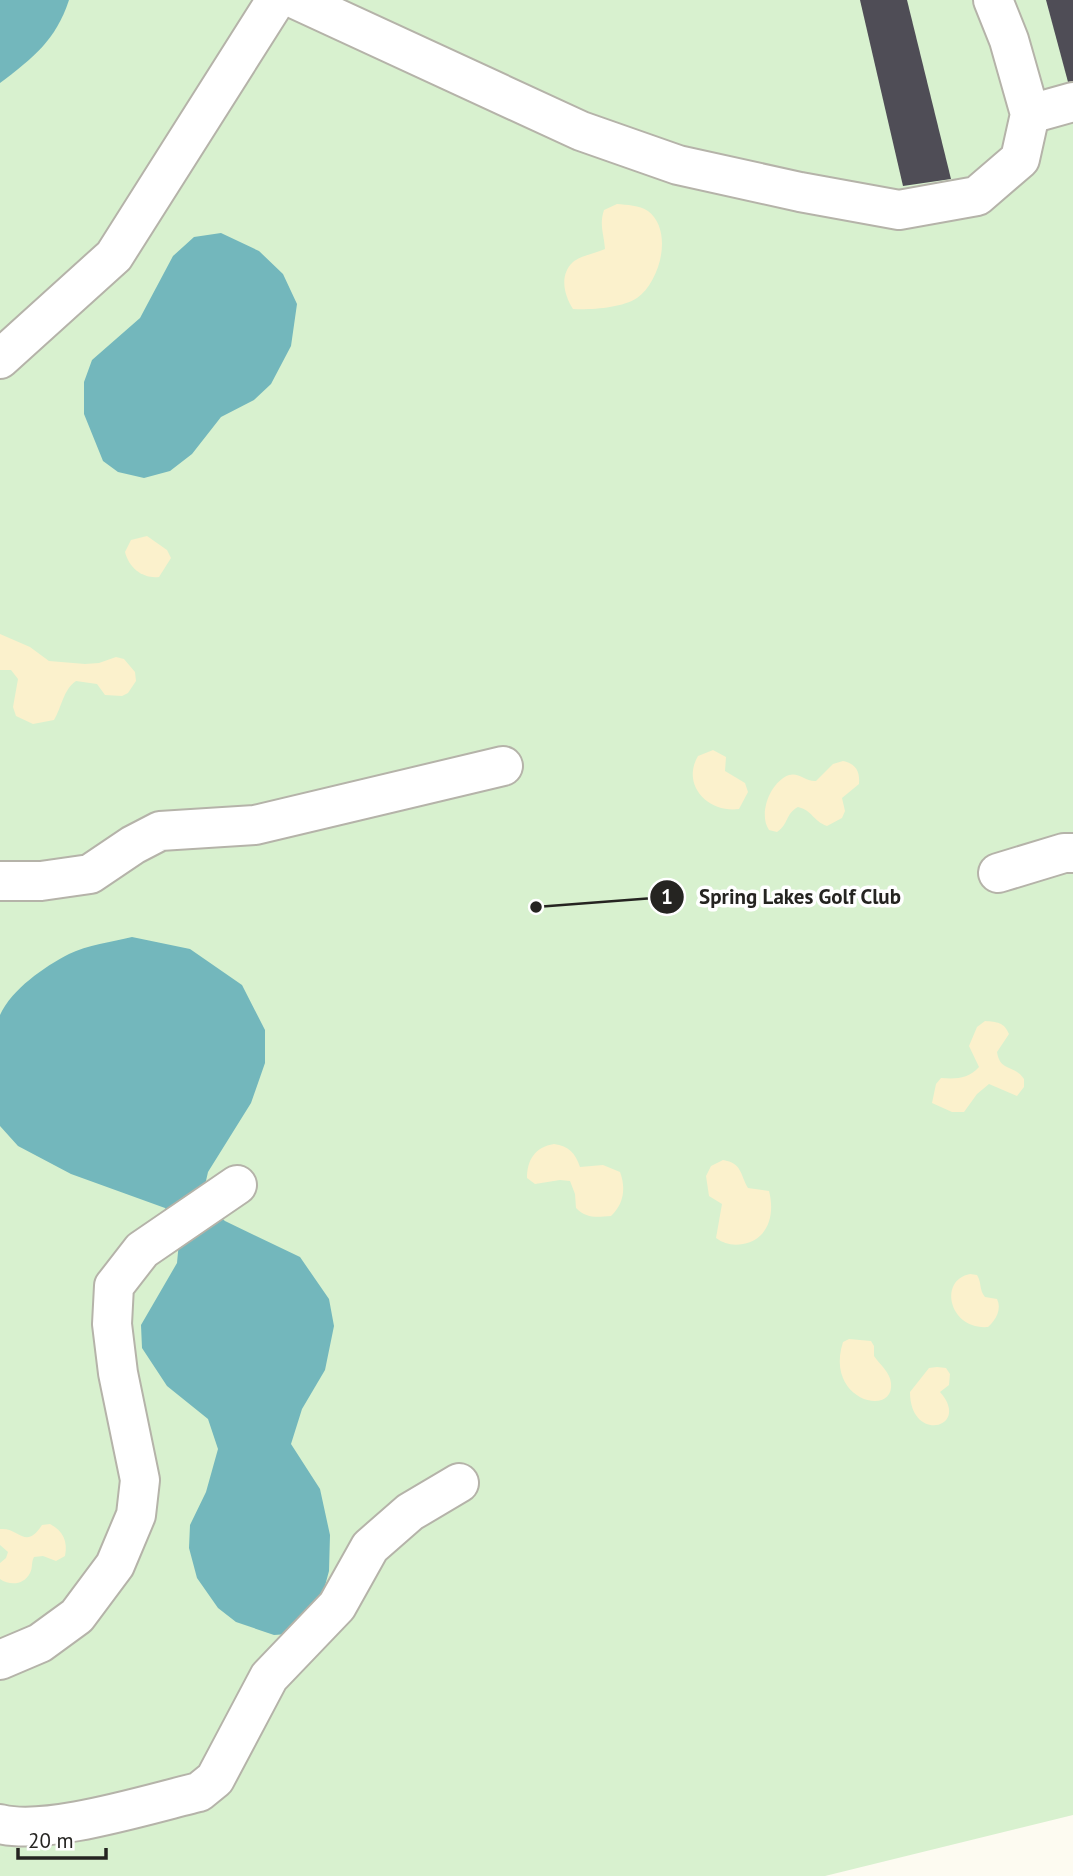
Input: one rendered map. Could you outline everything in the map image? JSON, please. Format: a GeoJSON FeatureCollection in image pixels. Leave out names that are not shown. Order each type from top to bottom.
{"type":"FeatureCollection","features":[{"type":"Feature","properties":{"kind":"lane"},"geometry":{"type":"LineString","coordinates":[[0,359],[114,256],[276,0]]}},
{"type":"Feature","properties":{"kind":"lane"},"geometry":{"type":"LineString","coordinates":[[298,0],[581,131],[678,165],[800,192],[899,210],[976,196],[1020,159],[1030,114],[1009,40],[993,0]]}},
{"type":"Feature","properties":{"kind":"lane"},"geometry":{"type":"LineString","coordinates":[[1030,114],[1073,102]]}},
{"type":"Feature","properties":{"kind":"lane"},"geometry":{"type":"LineString","coordinates":[[0,881],[41,881],[90,874],[133,845],[160,831],[255,825],[503,766]]}},
{"type":"Feature","properties":{"kind":"lane"},"geometry":{"type":"LineString","coordinates":[[998,873],[1064,853],[1073,853]]}},
{"type":"Feature","properties":{"kind":"lane"},"geometry":{"type":"LineString","coordinates":[[0,1660],[40,1643],[77,1616],[115,1565],[136,1515],[140,1479],[112,1324],[114,1286],[142,1250],[237,1185]]}},
{"type":"Feature","properties":{"kind":"lane"},"geometry":{"type":"LineString","coordinates":[[0,1824],[18,1829],[69,1822],[199,1792],[215,1779],[269,1677],[337,1606],[370,1547],[410,1512],[459,1483]]}},
{"type":"Feature","properties":{"kind":"green space"},"geometry":{"type":"Polygon","coordinates":[[[0,0],[1073,0],[1073,1815],[825,1876],[0,1876],[0,0]]]}},
{"type":"Feature","properties":{"kind":"sand"},"geometry":{"type":"Polygon","coordinates":[[[617,204],[644,209],[656,220],[662,243],[657,269],[645,290],[631,301],[606,308],[573,309],[565,291],[566,273],[576,260],[605,249],[602,225],[604,210],[617,204]]]}},
{"type":"Feature","properties":{"kind":"sand"},"geometry":{"type":"Polygon","coordinates":[[[147,536],[167,550],[171,558],[159,577],[138,571],[125,552],[131,540],[147,536]]]}},
{"type":"Feature","properties":{"kind":"sand"},"geometry":{"type":"Polygon","coordinates":[[[0,634],[30,647],[49,661],[85,664],[99,663],[116,657],[124,659],[135,672],[136,681],[128,693],[122,696],[105,695],[97,684],[76,681],[65,694],[54,720],[33,724],[16,716],[13,707],[18,679],[11,670],[0,670],[0,634]]]}},
{"type":"Feature","properties":{"kind":"sand"},"geometry":{"type":"Polygon","coordinates":[[[713,750],[726,757],[725,771],[745,783],[748,792],[739,809],[728,809],[708,802],[695,787],[693,777],[698,756],[713,750]]]}},
{"type":"Feature","properties":{"kind":"sand"},"geometry":{"type":"Polygon","coordinates":[[[843,761],[854,766],[858,772],[859,784],[842,798],[845,811],[842,818],[827,826],[798,807],[777,832],[769,830],[765,807],[776,784],[793,774],[816,781],[833,764],[843,761]]]}},
{"type":"Feature","properties":{"kind":"sand"},"geometry":{"type":"Polygon","coordinates":[[[985,1021],[1000,1023],[1007,1030],[1009,1034],[997,1052],[1001,1063],[1024,1079],[1024,1087],[1017,1096],[989,1084],[977,1094],[964,1112],[952,1112],[932,1103],[936,1084],[941,1078],[962,1077],[979,1067],[969,1046],[977,1027],[985,1021]]]}},
{"type":"Feature","properties":{"kind":"sand"},"geometry":{"type":"Polygon","coordinates":[[[554,1144],[571,1151],[580,1167],[603,1165],[620,1172],[623,1196],[611,1216],[592,1217],[580,1212],[576,1208],[570,1181],[535,1184],[527,1178],[533,1155],[554,1144]]]}},
{"type":"Feature","properties":{"kind":"sand"},"geometry":{"type":"Polygon","coordinates":[[[723,1160],[737,1166],[748,1188],[769,1191],[771,1208],[768,1224],[759,1237],[743,1244],[729,1244],[716,1238],[722,1204],[709,1196],[706,1176],[711,1166],[723,1160]]]}},
{"type":"Feature","properties":{"kind":"sand"},"geometry":{"type":"Polygon","coordinates":[[[970,1274],[977,1275],[985,1297],[997,1299],[997,1314],[988,1327],[975,1326],[964,1321],[952,1304],[954,1285],[960,1278],[970,1274]]]}},
{"type":"Feature","properties":{"kind":"sand"},"geometry":{"type":"Polygon","coordinates":[[[849,1339],[871,1341],[874,1346],[874,1356],[887,1372],[891,1383],[889,1394],[883,1400],[861,1398],[843,1378],[840,1362],[843,1342],[849,1339]]]}},
{"type":"Feature","properties":{"kind":"sand"},"geometry":{"type":"Polygon","coordinates":[[[929,1368],[946,1368],[950,1374],[949,1385],[940,1392],[948,1404],[949,1414],[945,1422],[937,1425],[919,1419],[913,1408],[910,1392],[929,1368]]]}},
{"type":"Feature","properties":{"kind":"sand"},"geometry":{"type":"Polygon","coordinates":[[[50,1524],[64,1537],[65,1556],[56,1561],[43,1556],[34,1557],[30,1573],[21,1582],[12,1583],[0,1579],[0,1563],[8,1552],[0,1545],[0,1529],[27,1537],[36,1533],[42,1525],[50,1524]]]}},
{"type":"Feature","properties":{"kind":"water"},"geometry":{"type":"Polygon","coordinates":[[[0,0],[69,0],[64,14],[42,47],[0,83],[0,0]]]}},
{"type":"Feature","properties":{"kind":"water"},"geometry":{"type":"Polygon","coordinates":[[[221,233],[259,251],[283,274],[297,304],[291,346],[271,384],[254,400],[221,417],[192,454],[170,471],[144,478],[118,472],[103,461],[84,414],[84,382],[92,360],[140,318],[173,256],[194,237],[221,233]]]}},
{"type":"Feature","properties":{"kind":"water"},"geometry":{"type":"Polygon","coordinates":[[[132,937],[190,949],[242,985],[265,1030],[265,1063],[251,1103],[208,1172],[203,1194],[211,1209],[225,1221],[300,1257],[329,1299],[334,1326],[325,1370],[302,1409],[291,1444],[320,1489],[330,1535],[329,1571],[323,1593],[306,1620],[288,1634],[274,1635],[236,1622],[218,1608],[197,1578],[189,1548],[190,1525],[206,1492],[218,1449],[208,1419],[167,1386],[142,1348],[141,1325],[177,1263],[180,1231],[165,1208],[71,1174],[18,1146],[0,1126],[0,1015],[5,1005],[30,980],[69,954],[132,937]]]}},
{"type":"Feature","properties":{"kind":"building"},"geometry":{"type":"Polygon","coordinates":[[[860,0],[907,0],[951,179],[903,186],[860,0]]]}},
{"type":"Feature","properties":{"kind":"building"},"geometry":{"type":"Polygon","coordinates":[[[1046,0],[1073,0],[1073,81],[1068,82],[1046,0]]]}},
{"type":"Feature","properties":{"kind":"place","name":"Spring Lakes Golf Club"},"geometry":{"type":"Point","coordinates":[536,907]}}]}
